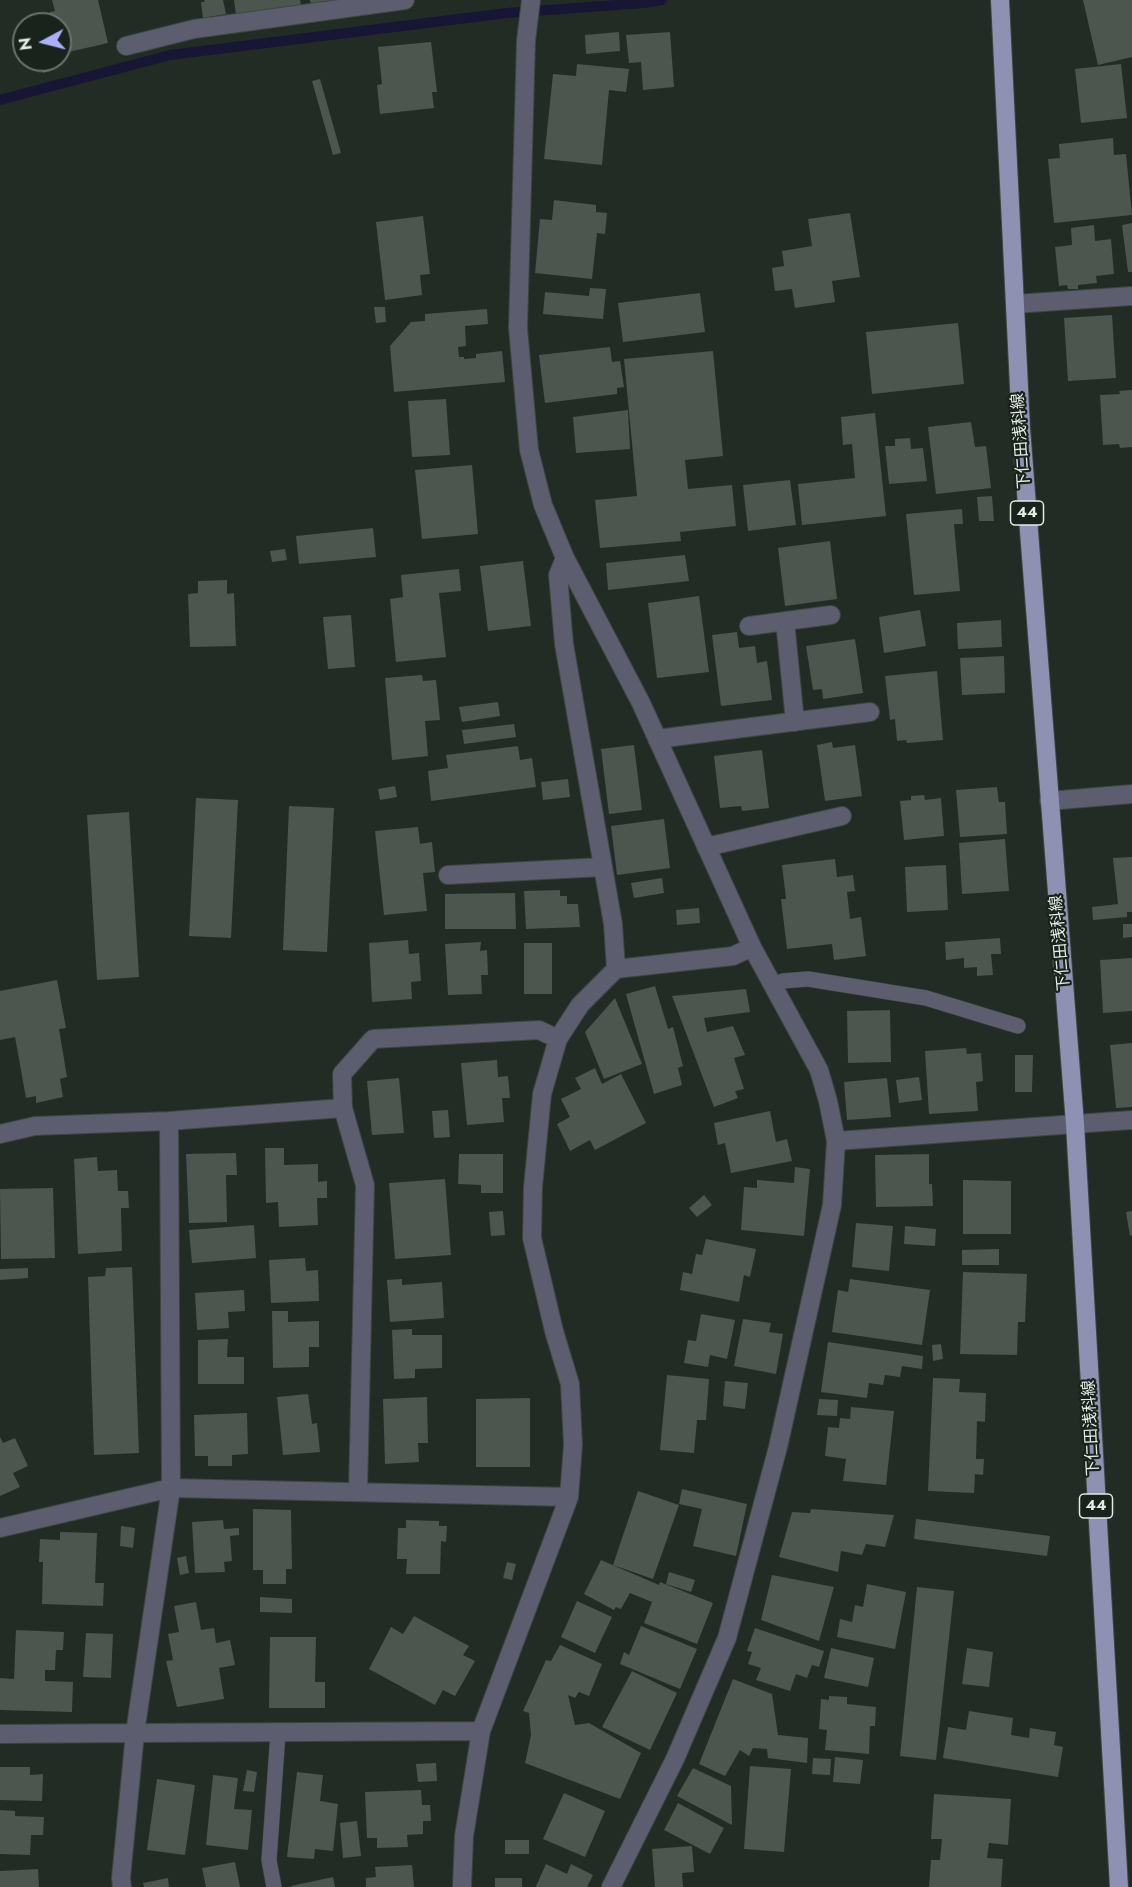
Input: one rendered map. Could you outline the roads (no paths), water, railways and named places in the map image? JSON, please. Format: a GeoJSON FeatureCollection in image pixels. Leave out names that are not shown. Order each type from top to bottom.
{"type":"FeatureCollection","features":[{"type":"Feature","properties":{"kind":"main road","name":"下仁田浅科線"},"geometry":{"type":"LineString","coordinates":[[1000,0],[1021,428],[1075,1124],[1119,1887]]}},
{"type":"Feature","properties":{"kind":"street"},"geometry":{"type":"LineString","coordinates":[[126,46],[194,29],[405,0]]}},
{"type":"Feature","properties":{"kind":"street"},"geometry":{"type":"LineString","coordinates":[[531,0],[526,41],[518,328],[529,450],[543,505],[565,558],[641,703],[752,947],[819,1070],[836,1141],[832,1205],[827,1228],[778,1447],[727,1638],[675,1759],[611,1887]]}},
{"type":"Feature","properties":{"kind":"street"},"geometry":{"type":"LineString","coordinates":[[1015,304],[1132,296]]}},
{"type":"Feature","properties":{"kind":"street"},"geometry":{"type":"LineString","coordinates":[[565,558],[558,575],[564,645],[613,924],[616,969]]}},
{"type":"Feature","properties":{"kind":"street"},"geometry":{"type":"LineString","coordinates":[[749,626],[831,615]]}},
{"type":"Feature","properties":{"kind":"street"},"geometry":{"type":"LineString","coordinates":[[785,621],[795,722]]}},
{"type":"Feature","properties":{"kind":"street"},"geometry":{"type":"LineString","coordinates":[[657,738],[870,712]]}},
{"type":"Feature","properties":{"kind":"street"},"geometry":{"type":"LineString","coordinates":[[1049,801],[1132,795]]}},
{"type":"Feature","properties":{"kind":"street"},"geometry":{"type":"LineString","coordinates":[[706,847],[842,816]]}},
{"type":"Feature","properties":{"kind":"street"},"geometry":{"type":"LineString","coordinates":[[448,875],[603,867]]}},
{"type":"Feature","properties":{"kind":"street"},"geometry":{"type":"LineString","coordinates":[[462,1887],[464,1836],[481,1731],[569,1497],[573,1445],[570,1384],[551,1320],[532,1238],[533,1187],[542,1094],[558,1039],[580,1005],[616,969],[733,956],[752,947]]}},
{"type":"Feature","properties":{"kind":"street"},"geometry":{"type":"LineString","coordinates":[[358,1491],[365,1185],[343,1108],[342,1074],[373,1039],[539,1030],[558,1039]]}},
{"type":"Feature","properties":{"kind":"street"},"geometry":{"type":"LineString","coordinates":[[0,1134],[35,1126],[169,1121],[343,1108]]}},
{"type":"Feature","properties":{"kind":"street"},"geometry":{"type":"LineString","coordinates":[[836,1141],[1132,1120]]}},
{"type":"Feature","properties":{"kind":"street"},"geometry":{"type":"LineString","coordinates":[[123,1887],[121,1878],[135,1733],[171,1488],[169,1121]]}},
{"type":"Feature","properties":{"kind":"street"},"geometry":{"type":"LineString","coordinates":[[0,1528],[171,1488],[569,1497]]}},
{"type":"Feature","properties":{"kind":"street"},"geometry":{"type":"LineString","coordinates":[[0,1734],[481,1731]]}},
{"type":"Feature","properties":{"kind":"lane"},"geometry":{"type":"LineString","coordinates":[[773,985],[783,981],[808,979],[926,998],[1018,1026]]}},
{"type":"Feature","properties":{"kind":"lane"},"geometry":{"type":"LineString","coordinates":[[274,1887],[268,1860],[278,1733]]}},
{"type":"Feature","properties":{"kind":"waterway"},"geometry":{"type":"LineString","coordinates":[[0,100],[170,55],[507,13],[662,0]]}}]}
